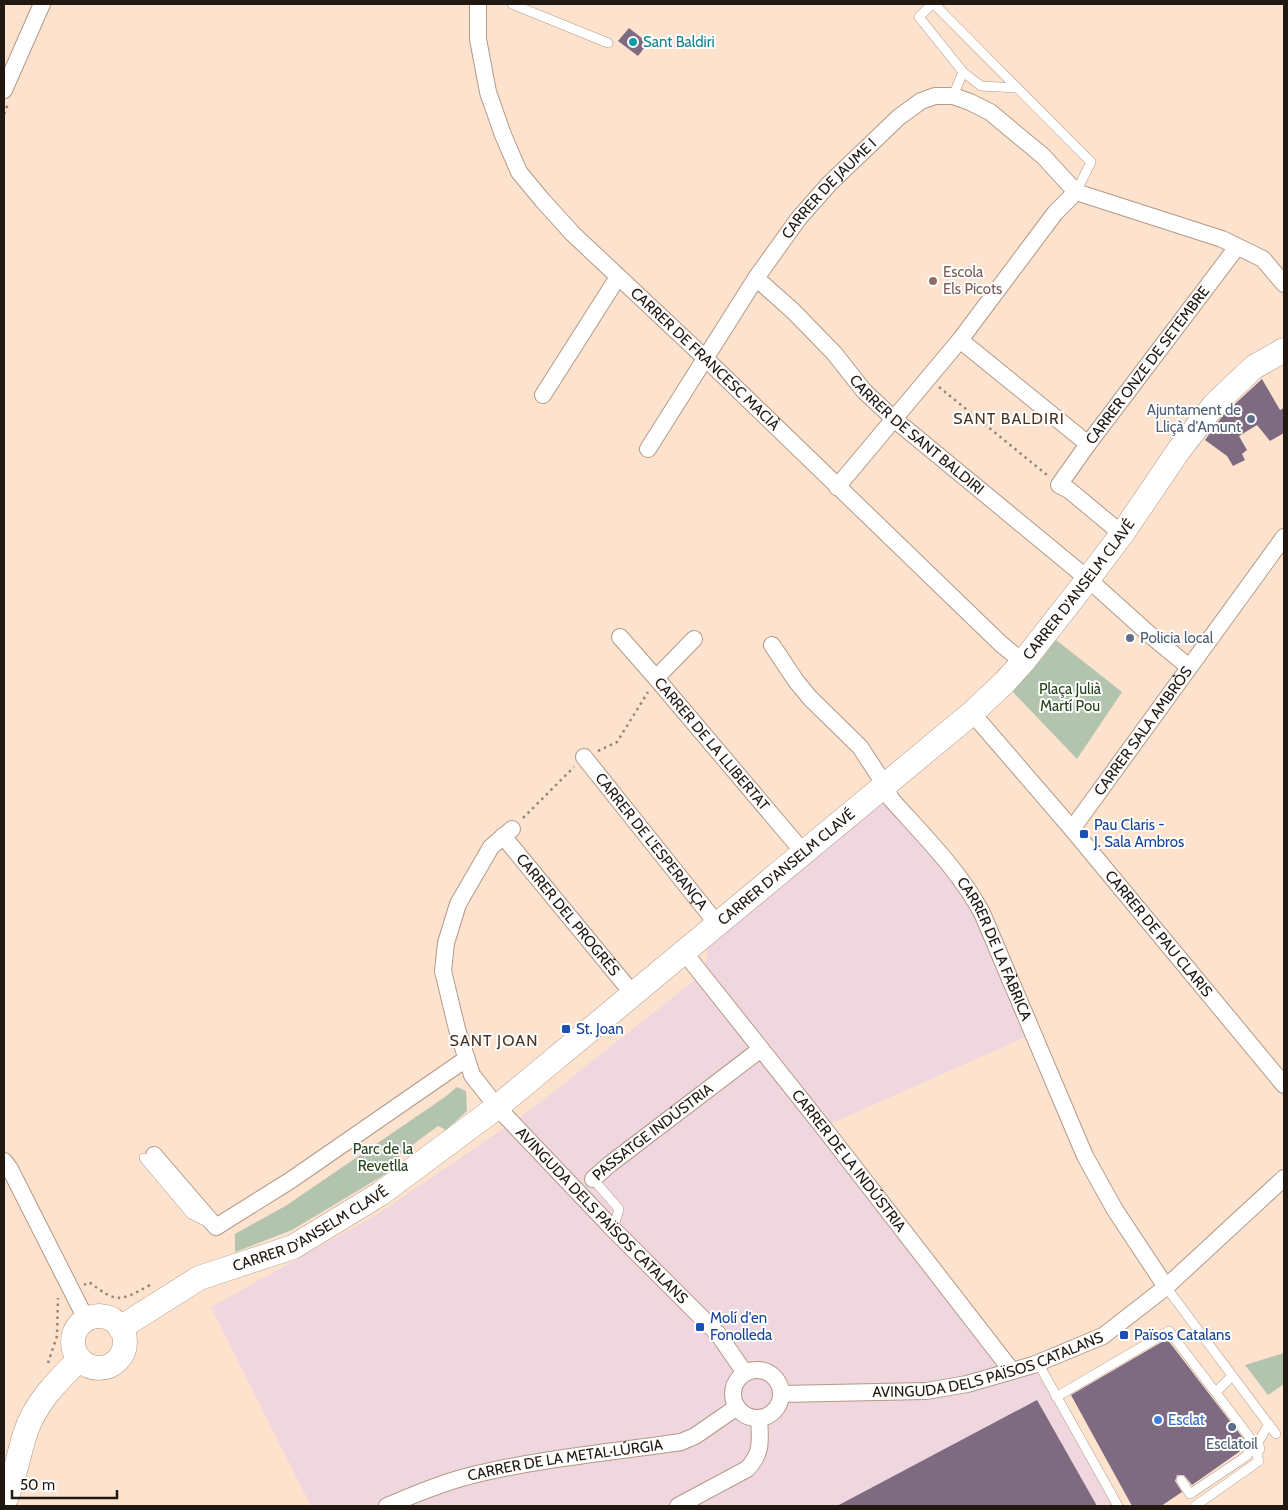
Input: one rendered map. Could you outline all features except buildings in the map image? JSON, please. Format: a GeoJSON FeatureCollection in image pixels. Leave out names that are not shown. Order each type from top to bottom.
{"type":"FeatureCollection","features":[{"type":"Feature","properties":{"kind":"street"},"geometry":{"type":"LineString","coordinates":[[4,90],[42,4]]}},
{"type":"Feature","properties":{"kind":"street","name":"CARRER DE FRANCESC MACIÀ"},"geometry":{"type":"LineString","coordinates":[[478,4],[478,39],[488,92],[503,135],[519,172],[543,201],[573,234],[705,358],[1001,644],[1023,662]]}},
{"type":"Feature","properties":{"kind":"street","name":"CARRER DE JAUME I"},"geometry":{"type":"LineString","coordinates":[[648,449],[756,278],[799,218],[830,183],[899,117],[921,101],[935,96],[953,96],[990,112],[1043,156],[1076,192]]}},
{"type":"Feature","properties":{"kind":"street"},"geometry":{"type":"LineString","coordinates":[[837,487],[960,340],[1055,213],[1076,192],[1222,239],[1263,259],[1284,284]]}},
{"type":"Feature","properties":{"kind":"street","name":"CARRER ONZE DE SETEMBRE"},"geometry":{"type":"LineString","coordinates":[[1059,485],[1237,247]]}},
{"type":"Feature","properties":{"kind":"street"},"geometry":{"type":"LineString","coordinates":[[543,395],[618,277]]}},
{"type":"Feature","properties":{"kind":"street","name":"CARRER DE SANT BALDIRI"},"geometry":{"type":"LineString","coordinates":[[756,278],[793,310],[834,353],[864,391],[894,419],[1088,579],[1189,667]]}},
{"type":"Feature","properties":{"kind":"street"},"geometry":{"type":"LineString","coordinates":[[960,340],[1088,444]]}},
{"type":"Feature","properties":{"kind":"street","name":"CARRER D'ANSELM CLAVÉ"},"geometry":{"type":"LineString","coordinates":[[120,1328],[199,1278],[293,1247],[380,1194],[497,1107],[972,713],[1004,684],[1023,662],[1122,534],[1179,450],[1214,405],[1254,368],[1284,350]]}},
{"type":"Feature","properties":{"kind":"street"},"geometry":{"type":"LineString","coordinates":[[1059,485],[1069,490],[1122,534]]}},
{"type":"Feature","properties":{"kind":"street","name":"CARRER SALA AMBRÒS"},"geometry":{"type":"LineString","coordinates":[[1072,829],[1284,537]]}},
{"type":"Feature","properties":{"kind":"street","name":"CARRER DE LA LLIBERTAT"},"geometry":{"type":"LineString","coordinates":[[620,637],[804,853]]}},
{"type":"Feature","properties":{"kind":"street"},"geometry":{"type":"LineString","coordinates":[[656,678],[694,639]]}},
{"type":"Feature","properties":{"kind":"street","name":"CARRER DE LA FÀBRICA"},"geometry":{"type":"LineString","coordinates":[[772,646],[796,681],[860,747],[885,785],[891,799],[956,873],[970,892],[982,913],[1085,1156],[1115,1210],[1166,1287]]}},
{"type":"Feature","properties":{"kind":"street","name":"CARRER DE PAU CLARIS"},"geometry":{"type":"LineString","coordinates":[[972,713],[1072,829],[1284,1085]]}},
{"type":"Feature","properties":{"kind":"street","name":"CARRER DE L'ESPERANÇA"},"geometry":{"type":"LineString","coordinates":[[584,757],[718,925]]}},
{"type":"Feature","properties":{"kind":"street","name":"AVINGUDA DELS PAÏSOS CATALANS"},"geometry":{"type":"LineString","coordinates":[[507,832],[491,848],[458,904],[446,943],[443,972],[472,1075],[497,1107],[613,1229],[718,1334],[745,1373]]}},
{"type":"Feature","properties":{"kind":"street","name":"CARRER DEL PROGRÉS"},"geometry":{"type":"LineString","coordinates":[[507,832],[633,994]]}},
{"type":"Feature","properties":{"kind":"street","name":"CARRER DE LA INDÚSTRIA"},"geometry":{"type":"LineString","coordinates":[[684,952],[1012,1372]]}},
{"type":"Feature","properties":{"kind":"street","name":"PASSATGE INDÚSTRIA"},"geometry":{"type":"LineString","coordinates":[[593,1178],[761,1049]]}},
{"type":"Feature","properties":{"kind":"street"},"geometry":{"type":"LineString","coordinates":[[149,1157],[216,1227],[291,1180],[466,1059]]}},
{"type":"Feature","properties":{"kind":"street"},"geometry":{"type":"LineString","coordinates":[[4,1161],[10,1169],[86,1319]]}},
{"type":"Feature","properties":{"kind":"street","name":"AVINGUDA DELS PAÏSOS CATALANS"},"geometry":{"type":"LineString","coordinates":[[781,1394],[926,1391],[967,1384],[1038,1363],[1103,1336],[1166,1287],[1284,1178]]}},
{"type":"Feature","properties":{"kind":"street"},"geometry":{"type":"LineString","coordinates":[[99,1316],[111,1319],[120,1328],[124,1344],[118,1360],[110,1365],[99,1368],[90,1366],[80,1359],[74,1349],[73,1341],[75,1331],[86,1319],[99,1316]]}},
{"type":"Feature","properties":{"kind":"street"},"geometry":{"type":"LineString","coordinates":[[4,1502],[26,1432],[37,1408],[52,1386],[80,1359]]}},
{"type":"Feature","properties":{"kind":"street"},"geometry":{"type":"LineString","coordinates":[[758,1370],[770,1373],[778,1382],[781,1394],[779,1404],[774,1412],[759,1418],[751,1417],[742,1412],[737,1406],[734,1397],[734,1386],[745,1373],[758,1370]]}},
{"type":"Feature","properties":{"kind":"street","name":"CARRER DE LA METAL·LÚRGIA"},"geometry":{"type":"LineString","coordinates":[[386,1506],[417,1493],[476,1474],[535,1463],[681,1442],[695,1436],[737,1406]]}},
{"type":"Feature","properties":{"kind":"street"},"geometry":{"type":"LineString","coordinates":[[678,1506],[747,1469],[754,1462],[759,1453],[759,1418]]}},
{"type":"Feature","properties":{"kind":"lane"},"geometry":{"type":"LineString","coordinates":[[512,4],[608,43]]}},
{"type":"Feature","properties":{"kind":"lane"},"geometry":{"type":"LineString","coordinates":[[1017,88],[981,86],[963,72],[919,17],[933,4],[1017,88],[1091,162],[1076,192]]}},
{"type":"Feature","properties":{"kind":"lane"},"geometry":{"type":"LineString","coordinates":[[953,96],[963,72]]}},
{"type":"Feature","properties":{"kind":"lane","name":"PASSATGE INDÚSTRIA"},"geometry":{"type":"LineString","coordinates":[[593,1178],[619,1209],[613,1229]]}},
{"type":"Feature","properties":{"kind":"lane"},"geometry":{"type":"LineString","coordinates":[[1166,1287],[1276,1434]]}},
{"type":"Feature","properties":{"kind":"lane"},"geometry":{"type":"LineString","coordinates":[[1056,1397],[1169,1331],[1248,1435],[1259,1461],[1196,1506]]}},
{"type":"Feature","properties":{"kind":"lane"},"geometry":{"type":"LineString","coordinates":[[1038,1363],[1118,1506]]}},
{"type":"Feature","properties":{"kind":"lane"},"geometry":{"type":"LineString","coordinates":[[1216,1392],[1232,1376]]}},
{"type":"Feature","properties":{"kind":"lane"},"geometry":{"type":"LineString","coordinates":[[1181,1480],[1190,1494],[1245,1457],[1254,1448],[1269,1424]]}},
{"type":"Feature","properties":{"kind":"path"},"geometry":{"type":"LineString","coordinates":[[928,378],[1059,485]]}},
{"type":"Feature","properties":{"kind":"path"},"geometry":{"type":"LineString","coordinates":[[83,1285],[89,1282],[106,1295],[115,1299],[125,1298],[154,1283]]}},
{"type":"Feature","properties":{"kind":"shaded area"},"geometry":{"type":"Polygon","coordinates":[[[891,799],[956,873],[1034,1033],[823,1127],[1018,1379],[1037,1372],[1113,1506],[311,1506],[211,1307],[378,1214],[529,1111],[696,979],[706,962],[708,947],[879,806],[891,799]]]}},
{"type":"Feature","properties":{"kind":"green space","name":"Plaça Julià Martí Pou"},"geometry":{"type":"Polygon","coordinates":[[[1051,636],[1122,692],[1077,759],[1008,687],[1051,636]]]}},
{"type":"Feature","properties":{"kind":"green space","name":"Parc de la Revetlla"},"geometry":{"type":"Polygon","coordinates":[[[457,1087],[466,1091],[467,1111],[446,1130],[438,1126],[399,1155],[399,1166],[292,1230],[235,1252],[235,1234],[287,1205],[457,1087]]]}},
{"type":"Feature","properties":{"kind":"green space"},"geometry":{"type":"Polygon","coordinates":[[[1284,1353],[1284,1384],[1268,1395],[1245,1365],[1284,1353]]]}},
{"type":"Feature","properties":{"kind":"place","name":"Sant Baldiri"},"geometry":{"type":"Point","coordinates":[633,42]}},
{"type":"Feature","properties":{"kind":"place","name":"Escola Els Picots"},"geometry":{"type":"Point","coordinates":[933,281]}},
{"type":"Feature","properties":{"kind":"place","name":"Ajuntament de Lliçà d'Amunt"},"geometry":{"type":"Point","coordinates":[1251,419]}},
{"type":"Feature","properties":{"kind":"place","name":"Policia local"},"geometry":{"type":"Point","coordinates":[1130,638]}},
{"type":"Feature","properties":{"kind":"place","name":"Pau Claris - J. Sala Ambros"},"geometry":{"type":"Point","coordinates":[1084,834]}},
{"type":"Feature","properties":{"kind":"place","name":"St. Joan"},"geometry":{"type":"Point","coordinates":[566,1029]}},
{"type":"Feature","properties":{"kind":"place","name":"Molí d'en Fonolleda"},"geometry":{"type":"Point","coordinates":[700,1327]}},
{"type":"Feature","properties":{"kind":"place","name":"Països Catalans"},"geometry":{"type":"Point","coordinates":[1124,1335]}},
{"type":"Feature","properties":{"kind":"place","name":"Esclat"},"geometry":{"type":"Point","coordinates":[1158,1420]}},
{"type":"Feature","properties":{"kind":"place","name":"Esclatoil"},"geometry":{"type":"Point","coordinates":[1232,1427]}},
{"type":"Feature","properties":{"kind":"district","name":"SANT BALDIRI"},"geometry":{"type":"Point","coordinates":[1009,418]}},
{"type":"Feature","properties":{"kind":"district","name":"SANT JOAN"},"geometry":{"type":"Point","coordinates":[494,1040]}}]}
